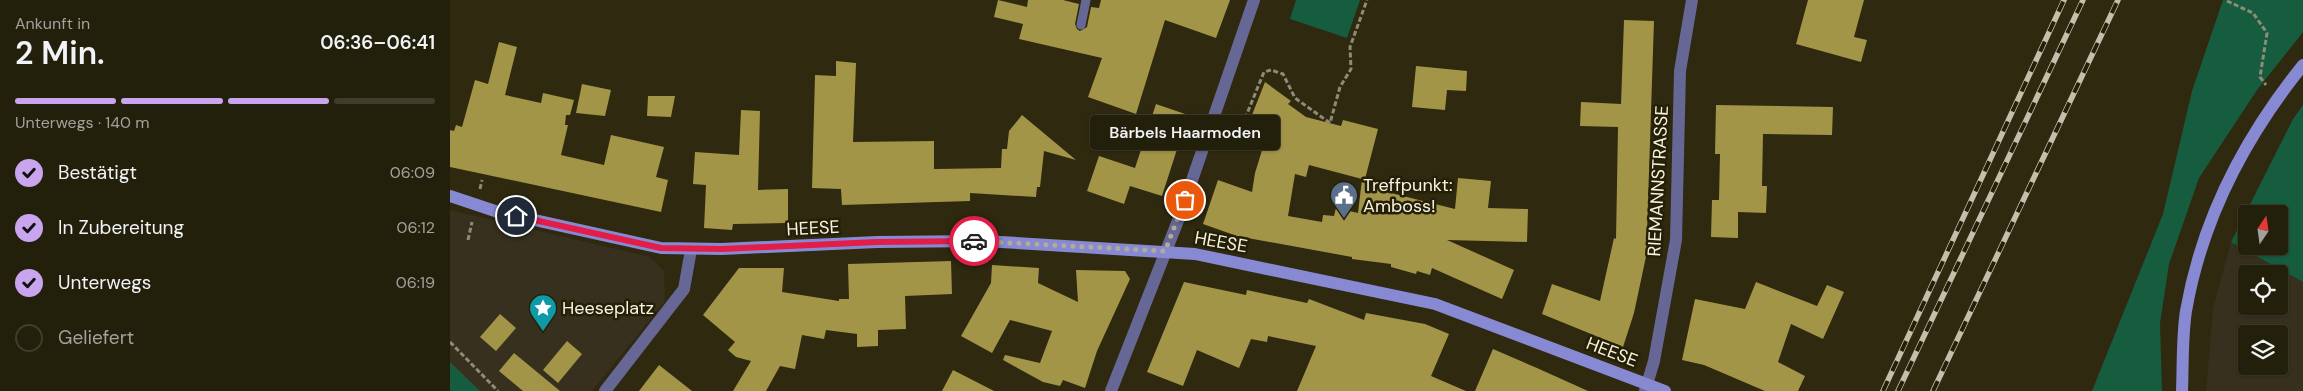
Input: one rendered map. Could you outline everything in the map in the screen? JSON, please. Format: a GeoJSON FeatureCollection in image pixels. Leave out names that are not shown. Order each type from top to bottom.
{"type":"FeatureCollection","features":[{"type":"Feature","properties":{"kind":"street"},"geometry":{"type":"LineString","coordinates":[[1110,391],[1179,218],[1254,0]]}},
{"type":"Feature","properties":{"kind":"street","name":"RIEMANNSTRASSE"},"geometry":{"type":"LineString","coordinates":[[1646,388],[1654,362],[1676,240],[1680,72],[1692,0]]}},
{"type":"Feature","properties":{"kind":"street"},"geometry":{"type":"LineString","coordinates":[[2182,391],[2186,313],[2192,280],[2215,207],[2233,168],[2299,69]]}},
{"type":"Feature","properties":{"kind":"street","name":"HEESE"},"geometry":{"type":"LineString","coordinates":[[450,196],[498,212],[652,246],[691,250],[984,240],[1165,251],[1204,256],[1435,304],[1646,388],[1665,391]]}},
{"type":"Feature","properties":{"kind":"street"},"geometry":{"type":"LineString","coordinates":[[605,391],[684,289],[691,250]]}},
{"type":"Feature","properties":{"kind":"lane"},"geometry":{"type":"LineString","coordinates":[[1081,25],[1086,0]]}},
{"type":"Feature","properties":{"kind":"path"},"geometry":{"type":"LineString","coordinates":[[1228,117],[1244,121],[1264,72],[1271,70],[1282,74],[1295,98],[1330,123],[1340,88],[1351,69],[1350,47],[1367,0]]}},
{"type":"Feature","properties":{"kind":"path"},"geometry":{"type":"LineString","coordinates":[[2227,2],[2253,13],[2267,33],[2260,77],[2269,88]]}},
{"type":"Feature","properties":{"kind":"path"},"geometry":{"type":"LineString","coordinates":[[450,342],[498,391]]}},
{"type":"Feature","properties":{"kind":"shaded area","name":"Heeseplatz"},"geometry":{"type":"Polygon","coordinates":[[[450,210],[650,257],[664,271],[665,301],[592,391],[450,391],[450,210]]]}},
{"type":"Feature","properties":{"kind":"shaded area"},"geometry":{"type":"Polygon","coordinates":[[[2231,242],[2238,246],[2238,255],[2254,255],[2272,265],[2238,265],[2238,315],[2288,315],[2288,274],[2303,282],[2303,391],[2206,391],[2213,309],[2231,242]]]}},
{"type":"Feature","properties":{"kind":"green space"},"geometry":{"type":"Polygon","coordinates":[[[1296,0],[1360,0],[1347,38],[1290,19],[1296,0]]]}},
{"type":"Feature","properties":{"kind":"green space"},"geometry":{"type":"Polygon","coordinates":[[[2223,0],[2303,0],[2303,32],[2257,90],[2199,178],[2169,264],[2160,323],[2162,391],[2092,391],[2163,214],[2192,91],[2223,0]]]}},
{"type":"Feature","properties":{"kind":"green space"},"geometry":{"type":"Polygon","coordinates":[[[2303,105],[2303,282],[2288,274],[2288,265],[2272,265],[2254,255],[2288,255],[2288,205],[2250,205],[2293,119],[2303,105]]]}},
{"type":"Feature","properties":{"kind":"green space"},"geometry":{"type":"Polygon","coordinates":[[[2238,228],[2238,246],[2231,242],[2238,228]]]}},
{"type":"Feature","properties":{"kind":"green space"},"geometry":{"type":"Polygon","coordinates":[[[450,362],[480,391],[450,391],[450,362]]]}},
{"type":"Feature","properties":{"kind":"building"},"geometry":{"type":"Polygon","coordinates":[[[998,0],[1027,7],[1028,0],[1063,0],[1079,4],[1075,24],[1080,31],[1087,27],[1091,7],[1099,8],[1101,0],[1230,0],[1216,38],[1165,20],[1136,114],[1088,97],[1102,58],[1019,39],[1023,24],[994,17],[998,0]]]}},
{"type":"Feature","properties":{"kind":"building"},"geometry":{"type":"Polygon","coordinates":[[[1808,0],[1864,0],[1854,37],[1867,40],[1861,62],[1796,44],[1808,0]]]}},
{"type":"Feature","properties":{"kind":"building"},"geometry":{"type":"Polygon","coordinates":[[[1624,20],[1654,21],[1647,232],[1651,233],[1634,313],[1623,347],[1542,314],[1552,284],[1600,301],[1614,238],[1616,239],[1618,127],[1580,126],[1581,102],[1621,104],[1624,20]]]}},
{"type":"Feature","properties":{"kind":"building"},"geometry":{"type":"Polygon","coordinates":[[[499,42],[517,47],[505,95],[541,103],[543,93],[574,100],[570,115],[566,115],[565,125],[568,125],[561,155],[604,165],[611,135],[664,147],[656,177],[668,180],[661,212],[450,167],[450,130],[454,131],[456,125],[462,127],[475,80],[488,84],[499,42]]]}},
{"type":"Feature","properties":{"kind":"building"},"geometry":{"type":"Polygon","coordinates":[[[836,61],[856,63],[853,142],[934,141],[934,169],[1001,168],[1002,149],[1007,149],[1009,131],[1022,115],[1076,160],[1044,151],[1040,187],[1037,187],[1036,197],[970,193],[970,201],[842,205],[841,189],[812,188],[815,75],[836,76],[836,61]]]}},
{"type":"Feature","properties":{"kind":"building"},"geometry":{"type":"Polygon","coordinates":[[[1416,66],[1467,71],[1466,91],[1447,90],[1445,110],[1412,107],[1416,66]]]}},
{"type":"Feature","properties":{"kind":"building"},"geometry":{"type":"Polygon","coordinates":[[[1265,82],[1291,101],[1288,104],[1306,117],[1341,126],[1343,120],[1378,129],[1365,179],[1384,183],[1383,191],[1455,209],[1458,178],[1491,181],[1488,208],[1528,209],[1527,242],[1447,240],[1514,270],[1502,299],[1432,268],[1430,275],[1417,271],[1416,274],[1391,267],[1391,264],[1352,259],[1352,257],[1237,236],[1203,224],[1218,180],[1252,192],[1255,173],[1263,147],[1245,141],[1248,131],[1246,130],[1265,82]],[[1309,165],[1306,177],[1295,174],[1288,216],[1322,222],[1323,215],[1334,216],[1336,208],[1358,213],[1362,179],[1309,165]]]}},
{"type":"Feature","properties":{"kind":"building"},"geometry":{"type":"Polygon","coordinates":[[[582,84],[611,90],[605,116],[576,113],[582,84]]]}},
{"type":"Feature","properties":{"kind":"building"},"geometry":{"type":"Polygon","coordinates":[[[648,96],[675,96],[671,117],[647,116],[648,96]]]}},
{"type":"Feature","properties":{"kind":"building"},"geometry":{"type":"Polygon","coordinates":[[[1156,104],[1188,115],[1162,196],[1130,186],[1124,204],[1087,191],[1099,156],[1135,168],[1156,104]]]}},
{"type":"Feature","properties":{"kind":"building"},"geometry":{"type":"Polygon","coordinates":[[[1716,105],[1833,107],[1832,135],[1763,134],[1762,186],[1767,186],[1766,213],[1738,212],[1738,238],[1711,237],[1712,200],[1719,200],[1720,154],[1715,154],[1716,105]]]}},
{"type":"Feature","properties":{"kind":"building"},"geometry":{"type":"Polygon","coordinates":[[[741,110],[760,111],[758,190],[788,189],[788,223],[733,224],[732,230],[704,228],[706,185],[693,184],[695,152],[739,155],[741,110]]]}},
{"type":"Feature","properties":{"kind":"building"},"geometry":{"type":"Polygon","coordinates":[[[951,261],[952,294],[905,296],[906,329],[878,330],[878,346],[857,347],[857,334],[826,330],[824,339],[802,335],[795,369],[780,366],[766,391],[733,391],[751,361],[736,357],[728,350],[735,342],[703,315],[739,268],[784,268],[782,292],[839,301],[839,299],[849,299],[848,264],[951,261]]]}},
{"type":"Feature","properties":{"kind":"building"},"geometry":{"type":"Polygon","coordinates":[[[992,265],[1039,268],[1038,283],[1078,302],[1076,270],[1125,271],[1130,279],[1097,351],[1085,388],[1063,380],[1060,386],[1043,382],[1003,360],[1005,355],[1040,363],[1052,331],[1010,320],[992,353],[961,336],[991,283],[992,265]]]}},
{"type":"Feature","properties":{"kind":"building"},"geometry":{"type":"Polygon","coordinates":[[[1184,282],[1246,295],[1247,290],[1307,303],[1309,299],[1364,320],[1366,313],[1425,324],[1449,334],[1431,376],[1466,391],[1297,391],[1316,346],[1268,336],[1267,342],[1251,339],[1239,368],[1197,350],[1183,386],[1147,372],[1184,282]]]}},
{"type":"Feature","properties":{"kind":"building"},"geometry":{"type":"Polygon","coordinates":[[[1756,282],[1817,306],[1827,285],[1844,292],[1823,339],[1791,324],[1778,362],[1805,376],[1798,391],[1765,391],[1704,365],[1682,360],[1695,299],[1745,309],[1756,282]]]}},
{"type":"Feature","properties":{"kind":"building"},"geometry":{"type":"Polygon","coordinates":[[[500,314],[516,328],[496,351],[480,337],[500,314]]]}},
{"type":"Feature","properties":{"kind":"building"},"geometry":{"type":"Polygon","coordinates":[[[567,341],[582,354],[558,383],[543,370],[567,341]]]}},
{"type":"Feature","properties":{"kind":"building"},"geometry":{"type":"Polygon","coordinates":[[[1493,349],[1537,368],[1588,391],[1475,391],[1493,349]]]}},
{"type":"Feature","properties":{"kind":"building"},"geometry":{"type":"Polygon","coordinates":[[[514,353],[560,391],[523,391],[499,371],[514,353]]]}},
{"type":"Feature","properties":{"kind":"building"},"geometry":{"type":"Polygon","coordinates":[[[659,365],[692,391],[639,391],[659,365]]]}},
{"type":"Feature","properties":{"kind":"building"},"geometry":{"type":"Polygon","coordinates":[[[953,370],[994,391],[942,391],[953,370]]]}},
{"type":"Feature","properties":{"kind":"railway"},"geometry":{"type":"LineString","coordinates":[[1883,391],[2064,0]]}},
{"type":"Feature","properties":{"kind":"railway"},"geometry":{"type":"LineString","coordinates":[[1898,391],[2083,0]]}},
{"type":"Feature","properties":{"kind":"railway"},"geometry":{"type":"LineString","coordinates":[[1933,391],[2118,0]]}},
{"type":"Feature","properties":{"kind":"way so far"},"geometry":{"type":"LineString","coordinates":[[974,241],[984,240],[1165,251],[1185,200]]}},
{"type":"Feature","properties":{"kind":"place","name":"Bärbels Haarmoden"},"geometry":{"type":"Point","coordinates":[1185,200]}},
{"type":"Feature","properties":{"kind":"place","name":"Treffpunkt: Amboss!"},"geometry":{"type":"Point","coordinates":[1344,219]}},
{"type":"Feature","properties":{"kind":"place","name":"Heeseplatz"},"geometry":{"type":"Point","coordinates":[543,332]}},
{"type":"Feature","properties":{"kind":"route"},"geometry":{"type":"LineString","coordinates":[[516,216],[661,248],[691,250],[877,242],[974,241]]}}]}
